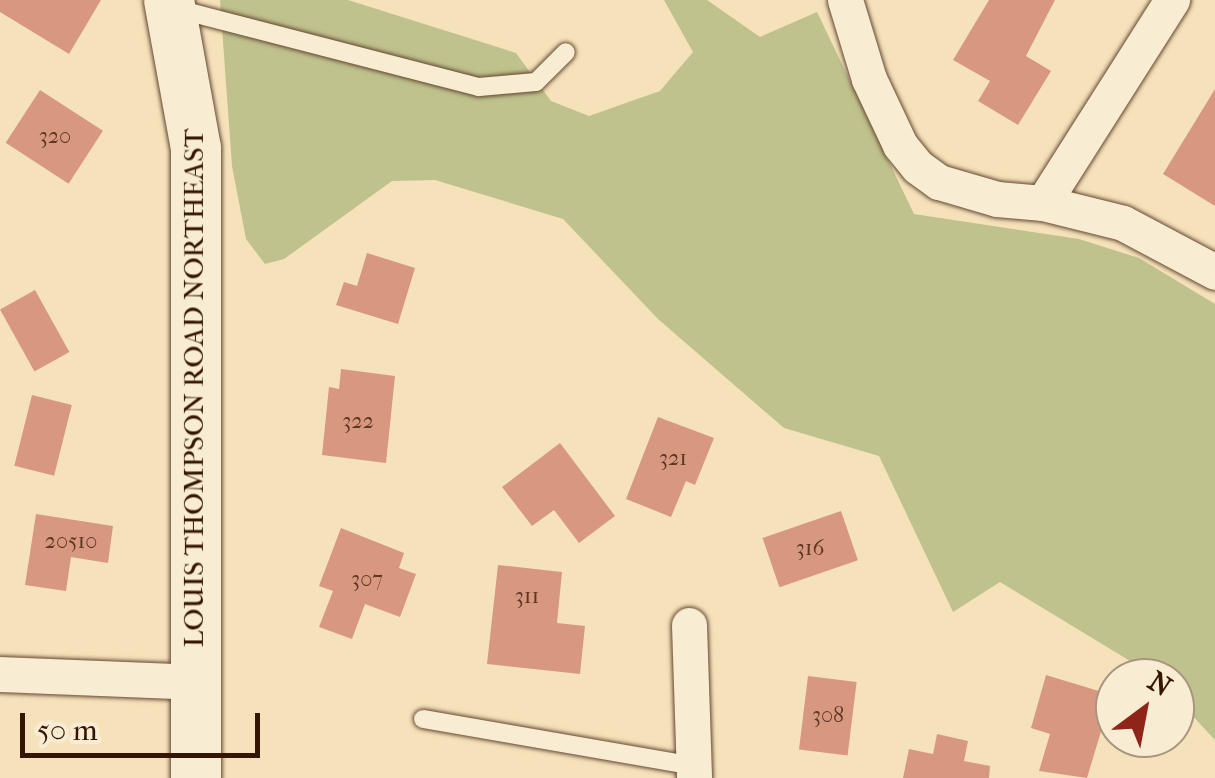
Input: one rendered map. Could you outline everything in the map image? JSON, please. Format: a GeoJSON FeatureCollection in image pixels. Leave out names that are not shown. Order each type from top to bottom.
{"type":"FeatureCollection","features":[{"type":"Feature","properties":{"kind":"street"},"geometry":{"type":"LineString","coordinates":[[844,0],[869,79],[900,146],[918,167],[940,182],[996,200],[1043,203],[1123,222],[1215,272]]}},
{"type":"Feature","properties":{"kind":"street"},"geometry":{"type":"LineString","coordinates":[[1043,203],[1172,0]]}},
{"type":"Feature","properties":{"kind":"street","name":"LOUIS THOMPSON ROAD NORTHEAST"},"geometry":{"type":"LineString","coordinates":[[170,4],[196,148],[196,778]]}},
{"type":"Feature","properties":{"kind":"street"},"geometry":{"type":"LineString","coordinates":[[689,625],[694,772]]}},
{"type":"Feature","properties":{"kind":"street"},"geometry":{"type":"LineString","coordinates":[[0,674],[195,682]]}},
{"type":"Feature","properties":{"kind":"lane"},"geometry":{"type":"LineString","coordinates":[[170,4],[478,88],[536,82],[566,52]]}},
{"type":"Feature","properties":{"kind":"lane"},"geometry":{"type":"LineString","coordinates":[[423,719],[694,772]]}},
{"type":"Feature","properties":{"kind":"green space"},"geometry":{"type":"Polygon","coordinates":[[[220,0],[348,0],[516,53],[551,101],[589,116],[660,91],[693,52],[664,0],[707,0],[760,37],[817,12],[914,214],[1079,239],[1139,258],[1215,304],[1215,740],[1195,718],[1195,658],[1125,658],[1000,582],[953,612],[879,456],[784,428],[658,319],[563,219],[435,180],[392,181],[284,259],[265,264],[246,239],[232,166],[220,0]]]}},
{"type":"Feature","properties":{"kind":"building"},"geometry":{"type":"Polygon","coordinates":[[[0,0],[101,0],[69,54],[0,12],[0,0]]]}},
{"type":"Feature","properties":{"kind":"building"},"geometry":{"type":"Polygon","coordinates":[[[989,0],[1055,0],[1026,56],[1051,71],[1018,125],[978,101],[990,81],[953,60],[989,0]]]}},
{"type":"Feature","properties":{"kind":"building"},"geometry":{"type":"Polygon","coordinates":[[[1215,89],[1215,206],[1163,174],[1215,89]]]}},
{"type":"Feature","properties":{"kind":"building"},"geometry":{"type":"Polygon","coordinates":[[[40,90],[103,131],[69,184],[6,143],[40,90]]]}},
{"type":"Feature","properties":{"kind":"building"},"geometry":{"type":"Polygon","coordinates":[[[367,253],[415,268],[398,324],[336,305],[344,282],[357,286],[367,253]]]}},
{"type":"Feature","properties":{"kind":"building"},"geometry":{"type":"Polygon","coordinates":[[[35,290],[69,352],[34,371],[0,309],[35,290]]]}},
{"type":"Feature","properties":{"kind":"building"},"geometry":{"type":"Polygon","coordinates":[[[341,369],[395,376],[386,463],[322,455],[329,387],[339,389],[341,369]]]}},
{"type":"Feature","properties":{"kind":"building"},"geometry":{"type":"Polygon","coordinates":[[[32,395],[72,405],[54,476],[14,466],[32,395]]]}},
{"type":"Feature","properties":{"kind":"building"},"geometry":{"type":"Polygon","coordinates":[[[658,417],[714,438],[695,485],[686,481],[671,517],[626,499],[658,417]]]}},
{"type":"Feature","properties":{"kind":"building"},"geometry":{"type":"Polygon","coordinates":[[[560,443],[615,516],[579,543],[554,510],[532,526],[502,487],[560,443]]]}},
{"type":"Feature","properties":{"kind":"building"},"geometry":{"type":"Polygon","coordinates":[[[841,511],[858,560],[779,587],[763,538],[841,511]]]}},
{"type":"Feature","properties":{"kind":"building"},"geometry":{"type":"Polygon","coordinates":[[[36,514],[113,526],[108,563],[71,557],[66,591],[25,585],[36,514]]]}},
{"type":"Feature","properties":{"kind":"building"},"geometry":{"type":"Polygon","coordinates":[[[341,528],[404,553],[399,568],[416,574],[400,617],[365,604],[352,639],[319,627],[333,591],[319,586],[341,528]]]}},
{"type":"Feature","properties":{"kind":"building"},"geometry":{"type":"Polygon","coordinates":[[[498,565],[562,572],[557,623],[585,626],[580,674],[487,664],[498,565]]]}},
{"type":"Feature","properties":{"kind":"building"},"geometry":{"type":"Polygon","coordinates":[[[1046,675],[1095,690],[1095,751],[1087,778],[1039,771],[1050,734],[1031,728],[1046,675]]]}},
{"type":"Feature","properties":{"kind":"building"},"geometry":{"type":"Polygon","coordinates":[[[808,676],[857,682],[848,755],[799,749],[808,676]]]}},
{"type":"Feature","properties":{"kind":"building"},"geometry":{"type":"Polygon","coordinates":[[[937,734],[968,741],[964,761],[990,766],[989,778],[903,778],[909,749],[933,754],[937,734]]]}}]}
